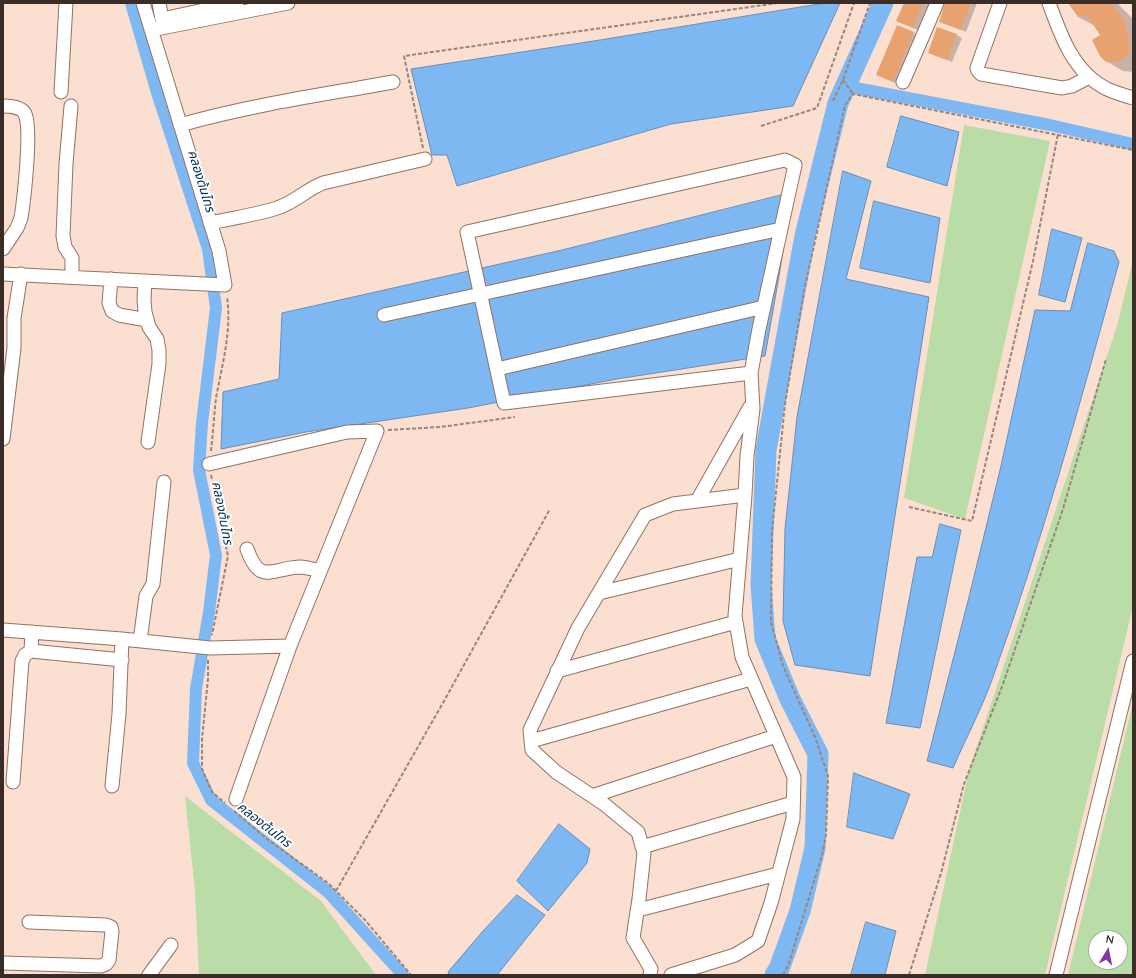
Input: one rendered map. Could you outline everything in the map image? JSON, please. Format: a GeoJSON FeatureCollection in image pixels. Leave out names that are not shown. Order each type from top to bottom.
{"type":"FeatureCollection","features":[{"type":"Feature","properties":{"kind":"street"},"geometry":{"type":"LineString","coordinates":[[61,92],[66,3]]}},
{"type":"Feature","properties":{"kind":"street"},"geometry":{"type":"LineString","coordinates":[[3,274],[225,285],[219,251],[143,3]]}},
{"type":"Feature","properties":{"kind":"street"},"geometry":{"type":"LineString","coordinates":[[159,3],[162,19],[237,3]]}},
{"type":"Feature","properties":{"kind":"street"},"geometry":{"type":"LineString","coordinates":[[151,30],[288,3]]}},
{"type":"Feature","properties":{"kind":"street"},"geometry":{"type":"LineString","coordinates":[[903,82],[937,3]]}},
{"type":"Feature","properties":{"kind":"street"},"geometry":{"type":"LineString","coordinates":[[1000,3],[977,68],[978,71],[982,74],[1062,88],[1072,86],[1089,77]]}},
{"type":"Feature","properties":{"kind":"street"},"geometry":{"type":"LineString","coordinates":[[1050,3],[1061,36],[1074,60],[1089,77],[1106,89],[1133,98]]}},
{"type":"Feature","properties":{"kind":"street"},"geometry":{"type":"LineString","coordinates":[[180,125],[225,113],[392,82]]}},
{"type":"Feature","properties":{"kind":"street"},"geometry":{"type":"LineString","coordinates":[[3,106],[20,108],[25,113],[29,132],[20,218],[15,232],[3,249]]}},
{"type":"Feature","properties":{"kind":"street"},"geometry":{"type":"LineString","coordinates":[[71,106],[66,164],[63,236],[65,247],[72,258],[72,277]]}},
{"type":"Feature","properties":{"kind":"street"},"geometry":{"type":"LineString","coordinates":[[210,223],[277,208],[298,198],[314,186],[323,183],[425,159]]}},
{"type":"Feature","properties":{"kind":"street"},"geometry":{"type":"LineString","coordinates":[[671,975],[735,955],[758,941],[771,903],[793,819],[794,777],[742,657],[736,616],[752,403],[751,373],[795,165],[785,160],[467,232],[504,403],[751,373]]}},
{"type":"Feature","properties":{"kind":"street"},"geometry":{"type":"LineString","coordinates":[[384,315],[781,229]]}},
{"type":"Feature","properties":{"kind":"street"},"geometry":{"type":"LineString","coordinates":[[3,439],[14,348],[14,318],[20,274]]}},
{"type":"Feature","properties":{"kind":"street"},"geometry":{"type":"LineString","coordinates":[[111,279],[109,303],[112,311],[119,315],[147,320]]}},
{"type":"Feature","properties":{"kind":"street"},"geometry":{"type":"LineString","coordinates":[[145,281],[145,312],[150,327],[157,339],[159,350],[159,364],[148,442]]}},
{"type":"Feature","properties":{"kind":"street"},"geometry":{"type":"LineString","coordinates":[[497,369],[764,307]]}},
{"type":"Feature","properties":{"kind":"street"},"geometry":{"type":"LineString","coordinates":[[697,501],[752,403]]}},
{"type":"Feature","properties":{"kind":"street"},"geometry":{"type":"LineString","coordinates":[[209,464],[347,432],[377,431],[290,646],[236,799]]}},
{"type":"Feature","properties":{"kind":"street"},"geometry":{"type":"LineString","coordinates":[[140,640],[146,596],[153,584],[164,482]]}},
{"type":"Feature","properties":{"kind":"street"},"geometry":{"type":"LineString","coordinates":[[650,975],[651,969],[633,938],[638,910],[644,853],[638,832],[604,804],[556,772],[532,750],[530,730],[578,628],[645,515],[673,504],[745,495]]}},
{"type":"Feature","properties":{"kind":"street"},"geometry":{"type":"LineString","coordinates":[[247,549],[252,563],[260,571],[270,573],[300,567],[320,571]]}},
{"type":"Feature","properties":{"kind":"street"},"geometry":{"type":"LineString","coordinates":[[599,594],[740,559]]}},
{"type":"Feature","properties":{"kind":"street"},"geometry":{"type":"LineString","coordinates":[[557,671],[736,622]]}},
{"type":"Feature","properties":{"kind":"street"},"geometry":{"type":"LineString","coordinates":[[3,630],[140,640],[202,647],[290,646]]}},
{"type":"Feature","properties":{"kind":"street"},"geometry":{"type":"LineString","coordinates":[[31,651],[32,632]]}},
{"type":"Feature","properties":{"kind":"street"},"geometry":{"type":"LineString","coordinates":[[112,786],[122,660],[122,639]]}},
{"type":"Feature","properties":{"kind":"street"},"geometry":{"type":"LineString","coordinates":[[13,782],[22,661],[25,655],[31,651],[122,660]]}},
{"type":"Feature","properties":{"kind":"street"},"geometry":{"type":"LineString","coordinates":[[1056,975],[1131,677],[1133,661]]}},
{"type":"Feature","properties":{"kind":"street"},"geometry":{"type":"LineString","coordinates":[[531,741],[752,679]]}},
{"type":"Feature","properties":{"kind":"street"},"geometry":{"type":"LineString","coordinates":[[592,796],[776,736]]}},
{"type":"Feature","properties":{"kind":"street"},"geometry":{"type":"LineString","coordinates":[[642,848],[793,803]]}},
{"type":"Feature","properties":{"kind":"street"},"geometry":{"type":"LineString","coordinates":[[638,910],[778,874]]}},
{"type":"Feature","properties":{"kind":"street"},"geometry":{"type":"LineString","coordinates":[[3,964],[101,966],[106,964],[109,960],[112,931],[111,927],[106,925],[29,922]]}},
{"type":"Feature","properties":{"kind":"street"},"geometry":{"type":"LineString","coordinates":[[149,975],[171,945]]}},
{"type":"Feature","properties":{"kind":"path"},"geometry":{"type":"LineString","coordinates":[[425,159],[404,56],[778,3]]}},
{"type":"Feature","properties":{"kind":"path"},"geometry":{"type":"LineString","coordinates":[[761,126],[816,108],[854,3]]}},
{"type":"Feature","properties":{"kind":"path"},"geometry":{"type":"LineString","coordinates":[[833,101],[843,80],[870,3]]}},
{"type":"Feature","properties":{"kind":"path"},"geometry":{"type":"LineString","coordinates":[[843,80],[853,94],[1133,150]]}},
{"type":"Feature","properties":{"kind":"path"},"geometry":{"type":"LineString","coordinates":[[783,975],[789,963],[822,855],[826,835],[828,776],[815,737],[783,666],[771,622],[772,531],[785,404],[804,291],[845,105],[853,94]]}},
{"type":"Feature","properties":{"kind":"path"},"geometry":{"type":"LineString","coordinates":[[909,507],[972,521],[1033,261],[1058,134]]}},
{"type":"Feature","properties":{"kind":"path"},"geometry":{"type":"LineString","coordinates":[[209,464],[216,400],[226,347],[229,307],[225,285]]}},
{"type":"Feature","properties":{"kind":"path"},"geometry":{"type":"LineString","coordinates":[[908,975],[941,873],[964,784],[1003,684],[1063,508],[1106,359]]}},
{"type":"Feature","properties":{"kind":"path"},"geometry":{"type":"LineString","coordinates":[[377,431],[440,427],[515,417]]}},
{"type":"Feature","properties":{"kind":"path"},"geometry":{"type":"LineString","coordinates":[[336,891],[444,701],[550,509]]}},
{"type":"Feature","properties":{"kind":"green space"},"geometry":{"type":"Polygon","coordinates":[[[964,125],[1050,141],[965,519],[904,498],[964,125]]]}},
{"type":"Feature","properties":{"kind":"green space"},"geometry":{"type":"Polygon","coordinates":[[[1133,260],[1133,606],[1045,975],[925,975],[969,770],[1117,326],[1133,260]]]}},
{"type":"Feature","properties":{"kind":"green space"},"geometry":{"type":"Polygon","coordinates":[[[1133,702],[1133,975],[1068,975],[1133,702]]]}},
{"type":"Feature","properties":{"kind":"green space"},"geometry":{"type":"Polygon","coordinates":[[[185,796],[321,901],[376,975],[199,975],[195,891],[185,796]]]}},
{"type":"Feature","properties":{"kind":"water"},"geometry":{"type":"Polygon","coordinates":[[[825,3],[840,3],[793,106],[671,124],[457,186],[447,155],[432,155],[411,69],[825,3]]]}},
{"type":"Feature","properties":{"kind":"water"},"geometry":{"type":"Polygon","coordinates":[[[901,116],[959,132],[947,186],[887,167],[901,116]]]}},
{"type":"Feature","properties":{"kind":"water"},"geometry":{"type":"Polygon","coordinates":[[[843,171],[871,181],[846,279],[929,297],[870,676],[795,665],[783,621],[785,529],[797,417],[843,171]]]}},
{"type":"Feature","properties":{"kind":"water"},"geometry":{"type":"Polygon","coordinates":[[[782,195],[791,202],[765,356],[617,379],[468,408],[306,432],[221,449],[223,392],[279,379],[282,313],[562,250],[782,195]]]}},
{"type":"Feature","properties":{"kind":"water"},"geometry":{"type":"Polygon","coordinates":[[[874,201],[940,218],[930,283],[860,268],[874,201]]]}},
{"type":"Feature","properties":{"kind":"water"},"geometry":{"type":"Polygon","coordinates":[[[1052,229],[1082,238],[1065,302],[1039,295],[1052,229]]]}},
{"type":"Feature","properties":{"kind":"water"},"geometry":{"type":"Polygon","coordinates":[[[1088,243],[1114,251],[1119,262],[1044,523],[989,689],[953,768],[927,761],[1001,466],[1035,310],[1070,311],[1088,243]]]}},
{"type":"Feature","properties":{"kind":"water"},"geometry":{"type":"Polygon","coordinates":[[[940,524],[961,530],[920,728],[886,723],[917,557],[932,557],[940,524]]]}},
{"type":"Feature","properties":{"kind":"water"},"geometry":{"type":"Polygon","coordinates":[[[854,773],[910,794],[893,839],[847,827],[854,773]]]}},
{"type":"Feature","properties":{"kind":"water"},"geometry":{"type":"Polygon","coordinates":[[[559,824],[590,849],[587,863],[548,911],[517,881],[559,824]]]}},
{"type":"Feature","properties":{"kind":"water"},"geometry":{"type":"Polygon","coordinates":[[[517,895],[545,915],[497,975],[449,975],[448,972],[483,931],[517,895]]]}},
{"type":"Feature","properties":{"kind":"water"},"geometry":{"type":"Polygon","coordinates":[[[866,922],[896,931],[885,975],[851,975],[866,922]]]}},
{"type":"Feature","properties":{"kind":"building"},"geometry":{"type":"Polygon","coordinates":[[[904,3],[923,3],[913,28],[896,21],[904,3]]]}},
{"type":"Feature","properties":{"kind":"building"},"geometry":{"type":"Polygon","coordinates":[[[945,3],[971,3],[961,30],[939,22],[945,3]]]}},
{"type":"Feature","properties":{"kind":"building"},"geometry":{"type":"Polygon","coordinates":[[[1068,3],[1112,3],[1125,22],[1130,52],[1118,63],[1106,62],[1100,56],[1092,40],[1100,35],[1087,15],[1078,17],[1068,3]]]}},
{"type":"Feature","properties":{"kind":"building"},"geometry":{"type":"Polygon","coordinates":[[[897,25],[914,32],[893,82],[876,75],[897,25]]]}},
{"type":"Feature","properties":{"kind":"building"},"geometry":{"type":"Polygon","coordinates":[[[937,27],[957,34],[947,60],[928,53],[937,27]]]}},
{"type":"Feature","properties":{"kind":"waterway","name":"คลองต้นไทร"},"geometry":{"type":"LineString","coordinates":[[131,3],[158,96],[208,249],[216,308],[202,423],[199,470],[216,555],[209,612],[196,689],[193,763],[211,800],[328,892],[403,975]]}},
{"type":"Feature","properties":{"kind":"waterway"},"geometry":{"type":"LineString","coordinates":[[775,975],[779,969],[800,911],[815,848],[818,754],[790,699],[765,639],[761,585],[766,450],[805,236],[838,103],[883,3]]}},
{"type":"Feature","properties":{"kind":"waterway"},"geometry":{"type":"LineString","coordinates":[[845,86],[1050,125],[1133,144]]}}]}
